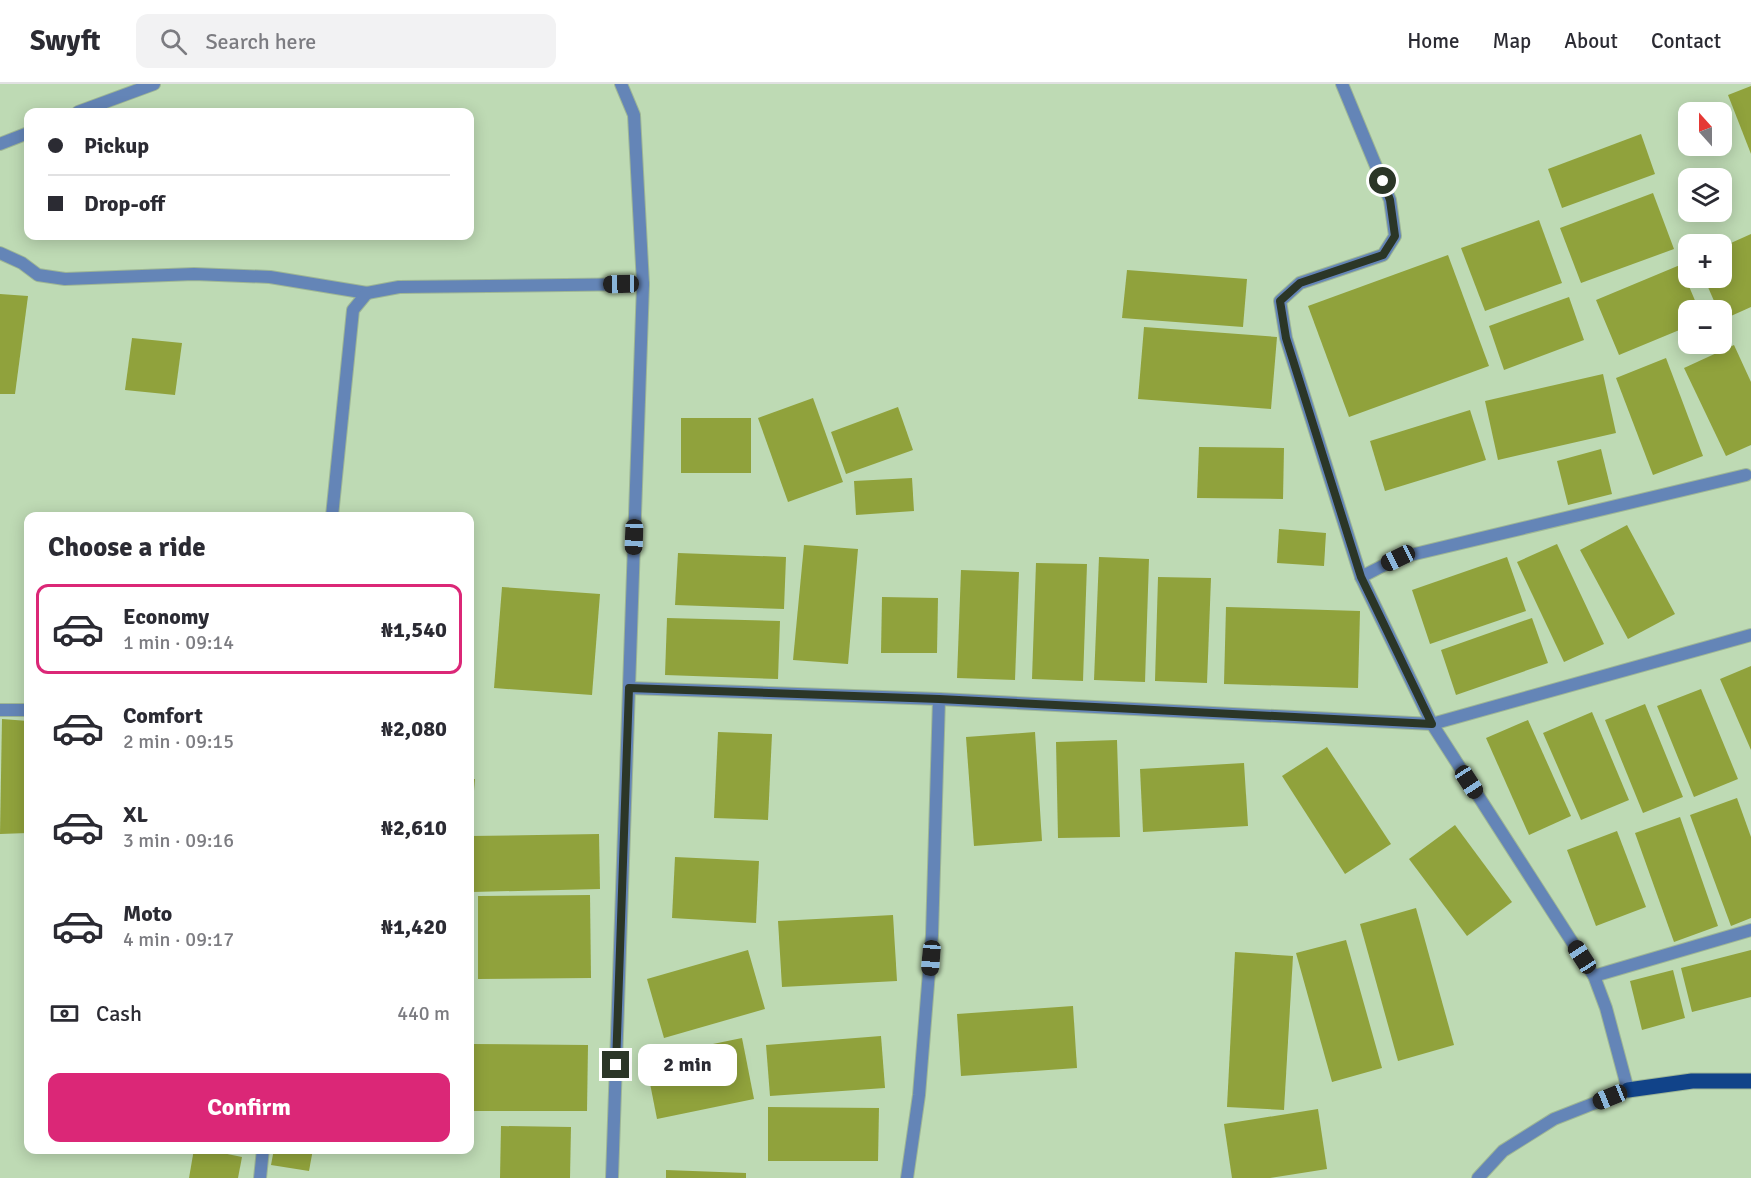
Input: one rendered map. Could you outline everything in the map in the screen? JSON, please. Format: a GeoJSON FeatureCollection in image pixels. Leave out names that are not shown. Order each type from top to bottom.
{"type":"FeatureCollection","features":[{"type":"Feature","properties":{"kind":"main road"},"geometry":{"type":"LineString","coordinates":[[1628,1090],[1692,1081],[1751,1081]]}},
{"type":"Feature","properties":{"kind":"street"},"geometry":{"type":"LineString","coordinates":[[89,108],[154,84]]}},
{"type":"Feature","properties":{"kind":"street"},"geometry":{"type":"LineString","coordinates":[[612,1178],[643,284],[634,115],[621,84]]}},
{"type":"Feature","properties":{"kind":"street"},"geometry":{"type":"LineString","coordinates":[[1342,84],[1390,200],[1395,236],[1383,255],[1300,283],[1280,301],[1286,338],[1361,577],[1432,724],[1594,976],[1606,1008],[1628,1090],[1554,1119],[1503,1151],[1478,1178]]}},
{"type":"Feature","properties":{"kind":"street"},"geometry":{"type":"LineString","coordinates":[[0,144],[24,135]]}},
{"type":"Feature","properties":{"kind":"street"},"geometry":{"type":"LineString","coordinates":[[0,253],[22,263],[38,275],[65,279],[194,274],[270,277],[367,294],[399,287],[643,284]]}},
{"type":"Feature","properties":{"kind":"street"},"geometry":{"type":"LineString","coordinates":[[332,512],[353,310],[367,294]]}},
{"type":"Feature","properties":{"kind":"street"},"geometry":{"type":"LineString","coordinates":[[1361,577],[1398,558],[1746,476]]}},
{"type":"Feature","properties":{"kind":"street"},"geometry":{"type":"LineString","coordinates":[[629,688],[939,699],[1432,724],[1751,635]]}},
{"type":"Feature","properties":{"kind":"street"},"geometry":{"type":"LineString","coordinates":[[907,1178],[919,1095],[932,935],[939,699]]}},
{"type":"Feature","properties":{"kind":"street"},"geometry":{"type":"LineString","coordinates":[[0,710],[24,710]]}},
{"type":"Feature","properties":{"kind":"street"},"geometry":{"type":"LineString","coordinates":[[1594,976],[1751,930]]}},
{"type":"Feature","properties":{"kind":"street"},"geometry":{"type":"LineString","coordinates":[[260,1178],[262,1154]]}},
{"type":"Feature","properties":{"kind":"building"},"geometry":{"type":"Polygon","coordinates":[[[1751,86],[1751,154],[1732,102],[1728,95],[1751,86]]]}},
{"type":"Feature","properties":{"kind":"building"},"geometry":{"type":"Polygon","coordinates":[[[1641,134],[1655,174],[1562,208],[1548,169],[1641,134]]]}},
{"type":"Feature","properties":{"kind":"building"},"geometry":{"type":"Polygon","coordinates":[[[1653,193],[1674,249],[1581,283],[1560,228],[1653,193]]]}},
{"type":"Feature","properties":{"kind":"building"},"geometry":{"type":"Polygon","coordinates":[[[1539,220],[1562,283],[1485,311],[1461,248],[1539,220]]]}},
{"type":"Feature","properties":{"kind":"building"},"geometry":{"type":"Polygon","coordinates":[[[1751,234],[1751,307],[1732,316],[1732,300],[1714,300],[1708,288],[1732,288],[1732,243],[1751,234]]]}},
{"type":"Feature","properties":{"kind":"building"},"geometry":{"type":"Polygon","coordinates":[[[1448,255],[1489,366],[1349,417],[1308,306],[1448,255]]]}},
{"type":"Feature","properties":{"kind":"building"},"geometry":{"type":"Polygon","coordinates":[[[1678,266],[1678,288],[1690,288],[1695,300],[1678,300],[1678,331],[1619,355],[1596,300],[1678,266]]]}},
{"type":"Feature","properties":{"kind":"building"},"geometry":{"type":"Polygon","coordinates":[[[1127,270],[1247,279],[1243,327],[1122,318],[1127,270]]]}},
{"type":"Feature","properties":{"kind":"building"},"geometry":{"type":"Polygon","coordinates":[[[0,294],[28,296],[15,394],[0,394],[0,294]]]}},
{"type":"Feature","properties":{"kind":"building"},"geometry":{"type":"Polygon","coordinates":[[[1569,297],[1584,340],[1504,370],[1489,326],[1569,297]]]}},
{"type":"Feature","properties":{"kind":"building"},"geometry":{"type":"Polygon","coordinates":[[[1144,327],[1277,337],[1271,409],[1138,399],[1144,327]]]}},
{"type":"Feature","properties":{"kind":"building"},"geometry":{"type":"Polygon","coordinates":[[[132,338],[182,343],[175,395],[125,390],[132,338]]]}},
{"type":"Feature","properties":{"kind":"building"},"geometry":{"type":"Polygon","coordinates":[[[1734,345],[1751,382],[1751,445],[1726,456],[1684,368],[1714,354],[1732,354],[1734,345]]]}},
{"type":"Feature","properties":{"kind":"building"},"geometry":{"type":"Polygon","coordinates":[[[1666,358],[1703,456],[1653,475],[1616,378],[1666,358]]]}},
{"type":"Feature","properties":{"kind":"building"},"geometry":{"type":"Polygon","coordinates":[[[1603,374],[1616,433],[1498,460],[1485,401],[1603,374]]]}},
{"type":"Feature","properties":{"kind":"building"},"geometry":{"type":"Polygon","coordinates":[[[813,398],[843,482],[788,502],[758,418],[813,398]]]}},
{"type":"Feature","properties":{"kind":"building"},"geometry":{"type":"Polygon","coordinates":[[[898,407],[913,450],[846,474],[831,432],[898,407]]]}},
{"type":"Feature","properties":{"kind":"building"},"geometry":{"type":"Polygon","coordinates":[[[1470,410],[1486,460],[1385,491],[1370,441],[1470,410]]]}},
{"type":"Feature","properties":{"kind":"building"},"geometry":{"type":"Polygon","coordinates":[[[681,418],[751,418],[751,473],[681,473],[681,418]]]}},
{"type":"Feature","properties":{"kind":"building"},"geometry":{"type":"Polygon","coordinates":[[[1199,447],[1284,448],[1283,499],[1197,498],[1199,447]]]}},
{"type":"Feature","properties":{"kind":"building"},"geometry":{"type":"Polygon","coordinates":[[[1601,449],[1612,494],[1568,505],[1557,461],[1601,449]]]}},
{"type":"Feature","properties":{"kind":"building"},"geometry":{"type":"Polygon","coordinates":[[[912,478],[914,511],[856,515],[854,481],[912,478]]]}},
{"type":"Feature","properties":{"kind":"building"},"geometry":{"type":"Polygon","coordinates":[[[1627,525],[1675,614],[1628,639],[1580,550],[1627,525]]]}},
{"type":"Feature","properties":{"kind":"building"},"geometry":{"type":"Polygon","coordinates":[[[1279,529],[1326,533],[1324,566],[1277,563],[1279,529]]]}},
{"type":"Feature","properties":{"kind":"building"},"geometry":{"type":"Polygon","coordinates":[[[1557,544],[1604,644],[1564,662],[1517,562],[1557,544]]]}},
{"type":"Feature","properties":{"kind":"building"},"geometry":{"type":"Polygon","coordinates":[[[804,545],[858,549],[848,664],[793,660],[804,545]]]}},
{"type":"Feature","properties":{"kind":"building"},"geometry":{"type":"Polygon","coordinates":[[[678,553],[786,557],[784,609],[675,605],[678,553]]]}},
{"type":"Feature","properties":{"kind":"building"},"geometry":{"type":"Polygon","coordinates":[[[1099,557],[1149,559],[1145,682],[1094,680],[1099,557]]]}},
{"type":"Feature","properties":{"kind":"building"},"geometry":{"type":"Polygon","coordinates":[[[1507,557],[1526,611],[1430,644],[1412,590],[1507,557]]]}},
{"type":"Feature","properties":{"kind":"building"},"geometry":{"type":"Polygon","coordinates":[[[1036,563],[1087,564],[1083,681],[1032,679],[1036,563]]]}},
{"type":"Feature","properties":{"kind":"building"},"geometry":{"type":"Polygon","coordinates":[[[961,570],[1019,572],[1015,680],[957,678],[961,570]]]}},
{"type":"Feature","properties":{"kind":"building"},"geometry":{"type":"Polygon","coordinates":[[[1158,577],[1211,578],[1207,683],[1155,681],[1158,577]]]}},
{"type":"Feature","properties":{"kind":"building"},"geometry":{"type":"Polygon","coordinates":[[[502,587],[600,594],[592,695],[494,688],[502,587]]]}},
{"type":"Feature","properties":{"kind":"building"},"geometry":{"type":"Polygon","coordinates":[[[882,597],[938,598],[937,653],[881,653],[882,597]]]}},
{"type":"Feature","properties":{"kind":"building"},"geometry":{"type":"Polygon","coordinates":[[[1226,607],[1360,611],[1358,688],[1224,684],[1226,607]]]}},
{"type":"Feature","properties":{"kind":"building"},"geometry":{"type":"Polygon","coordinates":[[[667,618],[780,621],[778,679],[665,675],[667,618]]]}},
{"type":"Feature","properties":{"kind":"building"},"geometry":{"type":"Polygon","coordinates":[[[1532,618],[1548,663],[1456,695],[1441,650],[1532,618]]]}},
{"type":"Feature","properties":{"kind":"building"},"geometry":{"type":"Polygon","coordinates":[[[1751,666],[1751,750],[1720,679],[1751,666]]]}},
{"type":"Feature","properties":{"kind":"building"},"geometry":{"type":"Polygon","coordinates":[[[1701,689],[1738,779],[1694,797],[1657,706],[1701,689]]]}},
{"type":"Feature","properties":{"kind":"building"},"geometry":{"type":"Polygon","coordinates":[[[1645,704],[1683,797],[1643,813],[1605,720],[1645,704]]]}},
{"type":"Feature","properties":{"kind":"building"},"geometry":{"type":"Polygon","coordinates":[[[1592,712],[1629,800],[1581,820],[1543,733],[1592,712]]]}},
{"type":"Feature","properties":{"kind":"building"},"geometry":{"type":"Polygon","coordinates":[[[2,719],[24,721],[24,833],[0,834],[2,719]]]}},
{"type":"Feature","properties":{"kind":"building"},"geometry":{"type":"Polygon","coordinates":[[[1528,720],[1571,816],[1529,835],[1486,738],[1528,720]]]}},
{"type":"Feature","properties":{"kind":"building"},"geometry":{"type":"Polygon","coordinates":[[[718,732],[772,734],[768,820],[714,818],[718,732]]]}},
{"type":"Feature","properties":{"kind":"building"},"geometry":{"type":"Polygon","coordinates":[[[1035,732],[1042,841],[974,846],[966,737],[1035,732]]]}},
{"type":"Feature","properties":{"kind":"building"},"geometry":{"type":"Polygon","coordinates":[[[1117,740],[1120,837],[1058,838],[1056,742],[1117,740]]]}},
{"type":"Feature","properties":{"kind":"building"},"geometry":{"type":"Polygon","coordinates":[[[1327,747],[1391,844],[1345,874],[1282,776],[1327,747]]]}},
{"type":"Feature","properties":{"kind":"building"},"geometry":{"type":"Polygon","coordinates":[[[1244,763],[1248,826],[1143,832],[1140,769],[1244,763]]]}},
{"type":"Feature","properties":{"kind":"building"},"geometry":{"type":"Polygon","coordinates":[[[1737,798],[1751,837],[1751,918],[1731,926],[1690,815],[1737,798]]]}},
{"type":"Feature","properties":{"kind":"building"},"geometry":{"type":"Polygon","coordinates":[[[1680,817],[1718,926],[1674,942],[1635,833],[1680,817]]]}},
{"type":"Feature","properties":{"kind":"building"},"geometry":{"type":"Polygon","coordinates":[[[1455,825],[1512,902],[1467,936],[1409,859],[1455,825]]]}},
{"type":"Feature","properties":{"kind":"building"},"geometry":{"type":"Polygon","coordinates":[[[1617,831],[1646,907],[1596,926],[1567,850],[1617,831]]]}},
{"type":"Feature","properties":{"kind":"building"},"geometry":{"type":"Polygon","coordinates":[[[599,834],[600,889],[474,892],[474,836],[599,834]]]}},
{"type":"Feature","properties":{"kind":"building"},"geometry":{"type":"Polygon","coordinates":[[[675,857],[759,861],[756,923],[672,918],[675,857]]]}},
{"type":"Feature","properties":{"kind":"building"},"geometry":{"type":"Polygon","coordinates":[[[590,895],[591,978],[478,979],[478,896],[590,895]]]}},
{"type":"Feature","properties":{"kind":"building"},"geometry":{"type":"Polygon","coordinates":[[[1416,908],[1454,1045],[1398,1061],[1360,924],[1416,908]]]}},
{"type":"Feature","properties":{"kind":"building"},"geometry":{"type":"Polygon","coordinates":[[[893,915],[897,981],[782,987],[778,921],[893,915]]]}},
{"type":"Feature","properties":{"kind":"building"},"geometry":{"type":"Polygon","coordinates":[[[1346,940],[1382,1068],[1332,1082],[1296,953],[1346,940]]]}},
{"type":"Feature","properties":{"kind":"building"},"geometry":{"type":"Polygon","coordinates":[[[748,950],[765,1009],[664,1038],[647,979],[748,950]]]}},
{"type":"Feature","properties":{"kind":"building"},"geometry":{"type":"Polygon","coordinates":[[[1751,950],[1751,997],[1692,1012],[1681,968],[1751,950]]]}},
{"type":"Feature","properties":{"kind":"building"},"geometry":{"type":"Polygon","coordinates":[[[1235,952],[1293,956],[1284,1110],[1227,1107],[1235,952]]]}},
{"type":"Feature","properties":{"kind":"building"},"geometry":{"type":"Polygon","coordinates":[[[1673,970],[1685,1018],[1642,1030],[1630,981],[1673,970]]]}},
{"type":"Feature","properties":{"kind":"building"},"geometry":{"type":"Polygon","coordinates":[[[1073,1006],[1077,1068],[961,1076],[957,1014],[1073,1006]]]}},
{"type":"Feature","properties":{"kind":"building"},"geometry":{"type":"Polygon","coordinates":[[[881,1036],[885,1088],[770,1096],[766,1045],[881,1036]]]}},
{"type":"Feature","properties":{"kind":"building"},"geometry":{"type":"Polygon","coordinates":[[[742,1038],[754,1099],[657,1119],[645,1058],[742,1038]]]}},
{"type":"Feature","properties":{"kind":"building"},"geometry":{"type":"Polygon","coordinates":[[[474,1044],[588,1045],[587,1111],[474,1111],[474,1044]]]}},
{"type":"Feature","properties":{"kind":"building"},"geometry":{"type":"Polygon","coordinates":[[[768,1107],[879,1108],[878,1161],[768,1161],[768,1107]]]}},
{"type":"Feature","properties":{"kind":"building"},"geometry":{"type":"Polygon","coordinates":[[[1318,1109],[1327,1169],[1270,1178],[1232,1178],[1224,1124],[1318,1109]]]}},
{"type":"Feature","properties":{"kind":"building"},"geometry":{"type":"Polygon","coordinates":[[[501,1126],[571,1127],[570,1178],[500,1178],[501,1126]]]}},
{"type":"Feature","properties":{"kind":"building"},"geometry":{"type":"Polygon","coordinates":[[[193,1154],[227,1154],[242,1157],[238,1178],[189,1178],[193,1154]]]}},
{"type":"Feature","properties":{"kind":"building"},"geometry":{"type":"Polygon","coordinates":[[[273,1154],[312,1154],[309,1171],[271,1165],[273,1154]]]}},
{"type":"Feature","properties":{"kind":"building"},"geometry":{"type":"Polygon","coordinates":[[[666,1170],[746,1173],[746,1178],[666,1178],[666,1170]]]}},
{"type":"Feature","properties":{"kind":"route"},"geometry":{"type":"LineString","coordinates":[[616,1065],[629,688],[939,699],[1432,724],[1361,577],[1286,338],[1280,301],[1300,283],[1383,255],[1395,236],[1390,200],[1383,181]]}}]}
